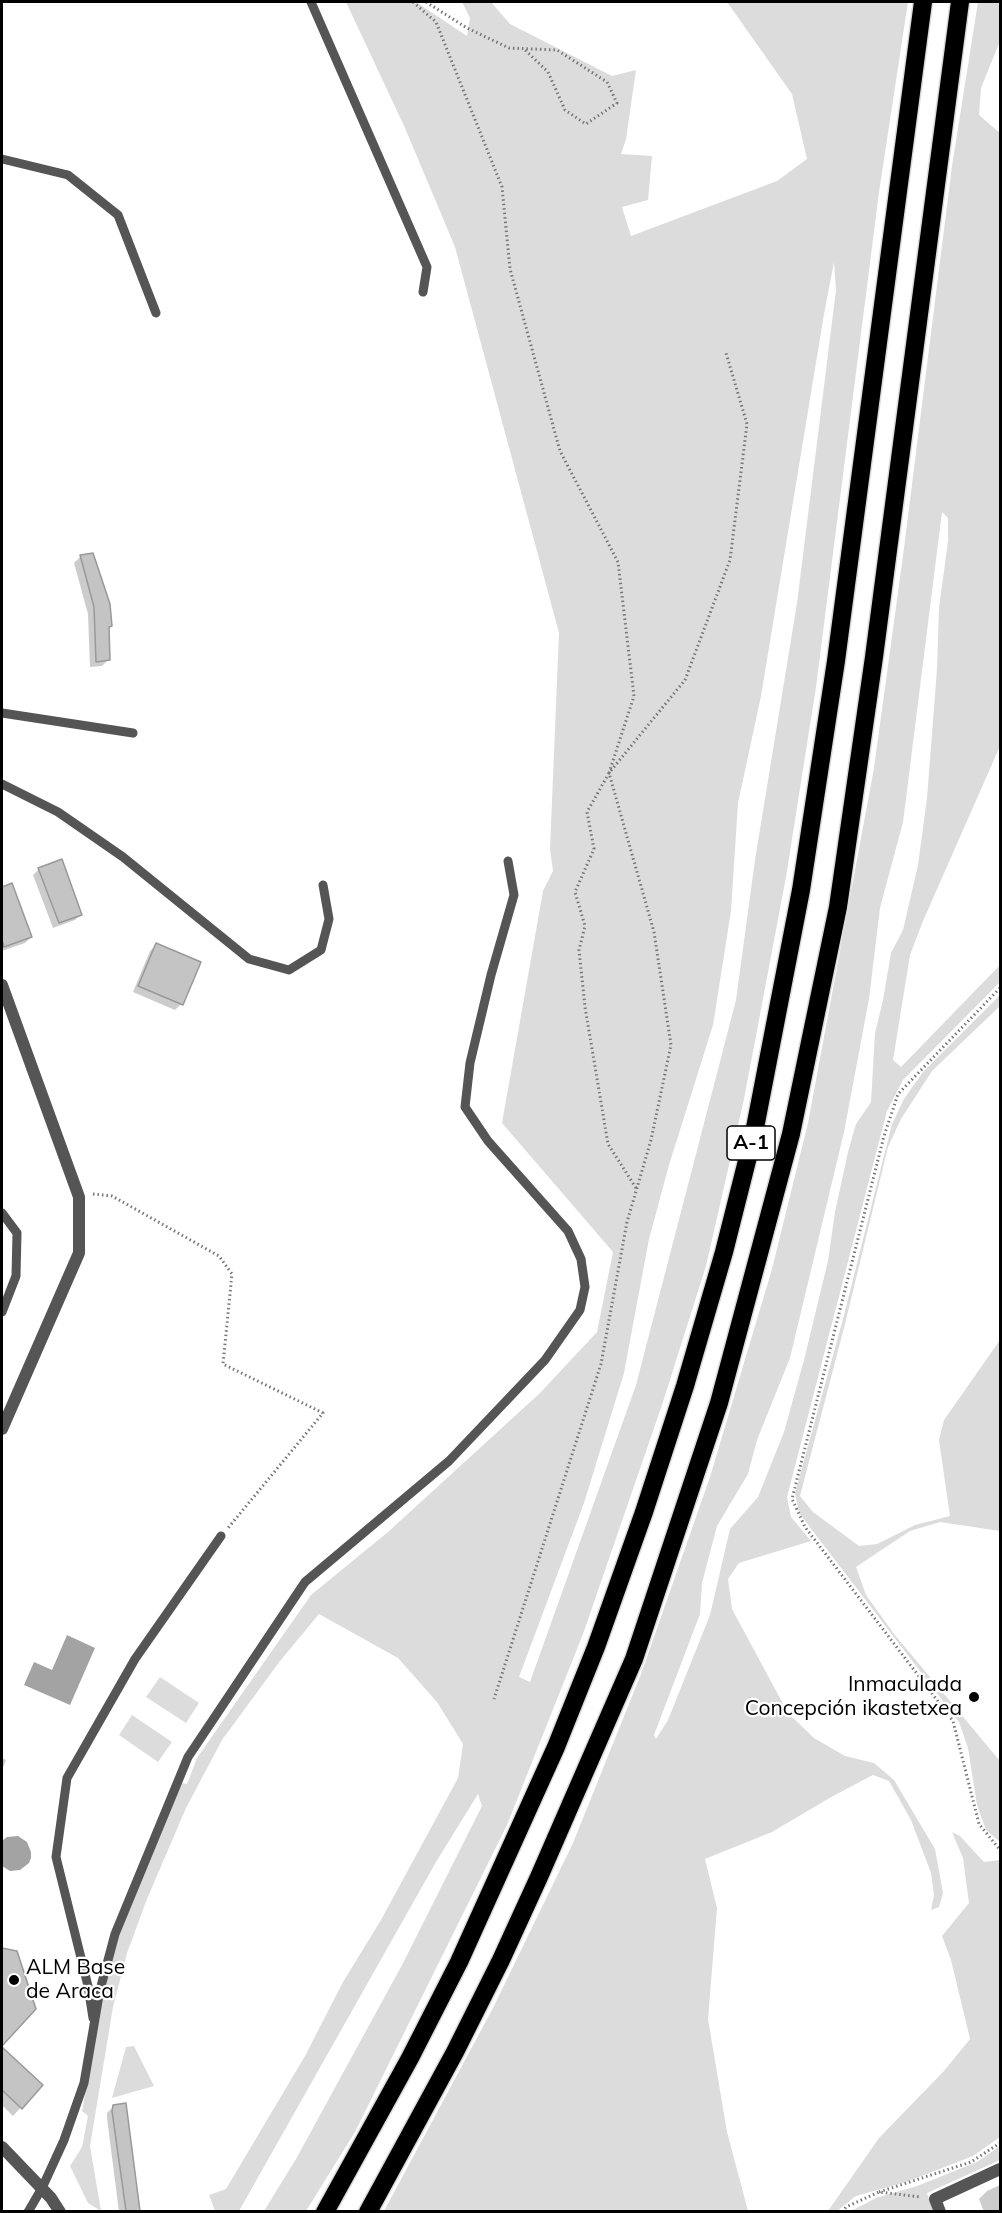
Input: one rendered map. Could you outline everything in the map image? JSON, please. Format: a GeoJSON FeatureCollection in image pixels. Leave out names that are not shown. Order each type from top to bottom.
{"type":"FeatureCollection","features":[{"type":"Feature","properties":{"kind":"highway","name":"A-1"},"geometry":{"type":"LineString","coordinates":[[325,2211],[399,2078],[459,1962],[556,1747],[596,1647],[644,1512],[685,1386],[724,1252],[754,1132],[801,890],[836,661],[922,2]]}},
{"type":"Feature","properties":{"kind":"highway","name":"A-1"},"geometry":{"type":"LineString","coordinates":[[368,2211],[450,2062],[540,1876],[634,1659],[719,1403],[785,1156],[838,907],[874,657],[960,2]]}},
{"type":"Feature","properties":{"kind":"street"},"geometry":{"type":"LineString","coordinates":[[2,985],[79,1197],[79,1253],[2,1429]]}},
{"type":"Feature","properties":{"kind":"street"},"geometry":{"type":"LineString","coordinates":[[2,2148],[42,2188],[60,2211]]}},
{"type":"Feature","properties":{"kind":"street"},"geometry":{"type":"LineString","coordinates":[[940,2211],[934,2199],[1000,2169]]}},
{"type":"Feature","properties":{"kind":"lane"},"geometry":{"type":"LineString","coordinates":[[311,2],[427,267],[423,292]]}},
{"type":"Feature","properties":{"kind":"lane"},"geometry":{"type":"LineString","coordinates":[[2,159],[68,176],[118,215],[156,314]]}},
{"type":"Feature","properties":{"kind":"lane"},"geometry":{"type":"LineString","coordinates":[[2,713],[133,733]]}},
{"type":"Feature","properties":{"kind":"lane"},"geometry":{"type":"LineString","coordinates":[[2,784],[58,812],[104,844],[249,959],[290,970],[321,950],[329,919],[322,885]]}},
{"type":"Feature","properties":{"kind":"lane"},"geometry":{"type":"LineString","coordinates":[[28,2211],[42,2188],[64,2140],[84,2084],[100,1990],[115,1934],[188,1757],[305,1582],[449,1461],[545,1360],[580,1310],[585,1287],[580,1259],[568,1231],[488,1141],[465,1107],[470,1063],[491,975],[514,895],[508,861]]}},
{"type":"Feature","properties":{"kind":"lane"},"geometry":{"type":"LineString","coordinates":[[2,1213],[17,1233],[16,1276],[2,1312]]}},
{"type":"Feature","properties":{"kind":"lane"},"geometry":{"type":"LineString","coordinates":[[94,2025],[88,1986],[56,1857],[67,1779],[135,1659],[221,1536]]}},
{"type":"Feature","properties":{"kind":"path"},"geometry":{"type":"LineString","coordinates":[[413,2],[436,22],[502,187],[510,268],[560,451],[618,562],[634,696],[609,773],[654,932],[671,1045],[651,1140],[627,1222],[602,1364],[494,1699]]}},
{"type":"Feature","properties":{"kind":"path"},"geometry":{"type":"LineString","coordinates":[[426,2],[467,28],[509,48],[557,50],[608,82],[617,103],[586,124],[565,110],[548,72],[524,49]]}},
{"type":"Feature","properties":{"kind":"path"},"geometry":{"type":"LineString","coordinates":[[637,1189],[608,1144],[585,1006],[579,950],[585,926],[575,892],[594,849],[587,812],[609,773],[686,680],[730,560],[747,424],[726,353]]}},
{"type":"Feature","properties":{"kind":"path"},"geometry":{"type":"LineString","coordinates":[[1000,988],[898,1094],[884,1136],[792,1498],[805,1527],[953,1721],[979,1824],[1000,1850]]}},
{"type":"Feature","properties":{"kind":"path"},"geometry":{"type":"LineString","coordinates":[[76,1192],[112,1196],[219,1256],[232,1274],[223,1364],[323,1413],[221,1536]]}},
{"type":"Feature","properties":{"kind":"path"},"geometry":{"type":"LineString","coordinates":[[842,2211],[846,2207],[879,2193],[971,2162],[1000,2143]]}},
{"type":"Feature","properties":{"kind":"path"},"geometry":{"type":"LineString","coordinates":[[879,2193],[934,2199]]}},
{"type":"Feature","properties":{"kind":"shaded area"},"geometry":{"type":"Polygon","coordinates":[[[346,2],[416,2],[467,36],[470,18],[462,2],[491,2],[510,24],[612,76],[636,70],[626,139],[621,154],[652,156],[648,200],[622,207],[631,236],[777,181],[807,159],[792,94],[727,2],[908,2],[879,192],[816,687],[786,877],[744,1099],[706,1266],[662,1405],[583,1634],[507,1825],[355,2132],[306,2211],[264,2211],[296,2159],[402,1965],[482,1806],[478,1794],[436,1862],[239,2211],[215,2211],[209,2195],[226,2189],[305,2056],[343,1982],[381,1920],[458,1778],[463,1744],[437,1702],[398,1658],[319,1614],[280,1661],[222,1740],[186,1808],[147,1899],[127,1953],[113,2007],[90,2146],[101,2211],[88,2203],[70,2166],[82,2147],[88,2116],[82,2111],[109,1969],[123,1919],[180,1783],[187,1784],[197,1758],[311,1595],[388,1532],[540,1393],[597,1332],[613,1252],[502,1123],[543,891],[553,871],[550,849],[559,633],[455,247],[405,128],[346,2]],[[834,262],[761,696],[738,803],[731,911],[713,1025],[669,1165],[649,1239],[624,1373],[584,1503],[519,1677],[530,1682],[636,1385],[736,1000],[755,860],[797,603],[836,290],[834,262]]]}},
{"type":"Feature","properties":{"kind":"shaded area"},"geometry":{"type":"Polygon","coordinates":[[[978,2],[1000,2],[1000,41],[981,88],[979,115],[1000,133],[1000,746],[910,955],[893,1060],[901,1067],[1000,965],[1000,982],[903,1080],[887,1111],[787,1497],[791,1517],[811,1541],[739,1563],[728,1579],[732,1609],[788,1713],[814,1738],[845,1756],[874,1763],[894,1780],[935,1849],[943,1893],[939,1907],[931,1910],[934,1895],[931,1873],[911,1820],[889,1781],[873,1775],[772,1832],[705,1859],[717,1908],[708,2019],[727,2132],[748,2211],[384,2211],[493,2008],[573,1843],[641,1674],[710,1477],[772,1269],[808,1123],[874,768],[952,166],[978,2]],[[942,512],[903,822],[880,908],[869,999],[844,1132],[790,1358],[757,1440],[748,1474],[717,1526],[702,1583],[700,1614],[654,1735],[656,1739],[668,1720],[710,1615],[730,1529],[758,1497],[784,1432],[828,1261],[835,1212],[848,1152],[856,1124],[871,1102],[875,1033],[891,953],[903,930],[918,865],[927,798],[937,669],[939,608],[948,541],[948,518],[942,512]]]}},
{"type":"Feature","properties":{"kind":"shaded area"},"geometry":{"type":"Polygon","coordinates":[[[1000,995],[1000,1006],[932,1071],[901,1119],[888,1147],[800,1496],[813,1512],[859,1546],[877,1544],[915,1525],[950,1516],[939,1440],[944,1420],[1000,1340],[1000,1531],[940,1522],[910,1531],[856,1567],[866,1595],[894,1634],[1000,1761],[1000,1842],[986,1830],[977,1805],[968,1748],[959,1722],[799,1513],[795,1493],[843,1319],[892,1124],[904,1099],[923,1072],[1000,995]]]}},
{"type":"Feature","properties":{"kind":"shaded area"},"geometry":{"type":"Polygon","coordinates":[[[67,1635],[95,1648],[70,1705],[24,1685],[34,1662],[52,1670],[67,1635]]]}},
{"type":"Feature","properties":{"kind":"shaded area"},"geometry":{"type":"Polygon","coordinates":[[[160,1677],[199,1703],[186,1723],[146,1697],[160,1677]]]}},
{"type":"Feature","properties":{"kind":"shaded area"},"geometry":{"type":"Polygon","coordinates":[[[132,1715],[172,1742],[158,1762],[119,1735],[132,1715]]]}},
{"type":"Feature","properties":{"kind":"shaded area"},"geometry":{"type":"Polygon","coordinates":[[[952,1832],[960,1836],[984,1862],[1000,1860],[1000,2137],[973,2156],[906,2182],[856,2196],[837,2211],[828,2211],[879,2138],[943,2072],[970,2039],[951,1960],[942,1936],[969,1903],[963,1858],[952,1832]]]}},
{"type":"Feature","properties":{"kind":"shaded area"},"geometry":{"type":"Polygon","coordinates":[[[18,1836],[27,1842],[31,1858],[29,1863],[20,1870],[10,1871],[2,1866],[2,1841],[7,1837],[18,1836]]]}},
{"type":"Feature","properties":{"kind":"shaded area"},"geometry":{"type":"Polygon","coordinates":[[[134,2046],[154,2086],[112,2098],[126,2047],[134,2046]]]}},
{"type":"Feature","properties":{"kind":"shaded area"},"geometry":{"type":"Polygon","coordinates":[[[1000,2146],[1000,2160],[927,2193],[933,2211],[851,2211],[876,2198],[917,2186],[977,2162],[1000,2146]]]}},
{"type":"Feature","properties":{"kind":"building"},"geometry":{"type":"Polygon","coordinates":[[[93,553],[110,604],[112,626],[109,627],[110,660],[96,662],[94,607],[80,555],[93,553]]]}},
{"type":"Feature","properties":{"kind":"building"},"geometry":{"type":"Polygon","coordinates":[[[62,859],[82,915],[59,923],[38,868],[62,859]]]}},
{"type":"Feature","properties":{"kind":"building"},"geometry":{"type":"Polygon","coordinates":[[[12,883],[32,937],[4,947],[2,887],[12,883]]]}},
{"type":"Feature","properties":{"kind":"building"},"geometry":{"type":"Polygon","coordinates":[[[156,943],[201,962],[183,1005],[138,986],[156,943]]]}},
{"type":"Feature","properties":{"kind":"building","name":"ALM Base de Araca"},"geometry":{"type":"Polygon","coordinates":[[[2,1948],[17,1951],[36,2009],[2,2046],[2,1948]]]}},
{"type":"Feature","properties":{"kind":"building","name":"ALM Base de Araca"},"geometry":{"type":"Polygon","coordinates":[[[2,2047],[43,2085],[22,2109],[2,2090],[2,2047]]]}},
{"type":"Feature","properties":{"kind":"building"},"geometry":{"type":"Polygon","coordinates":[[[126,2103],[140,2211],[126,2211],[112,2111],[113,2105],[126,2103]]]}},
{"type":"Feature","properties":{"kind":"place","name":"Inmaculada Concepción ikastetxea"},"geometry":{"type":"Point","coordinates":[974,1697]}},
{"type":"Feature","properties":{"kind":"place","name":"ALM Base de Araca"},"geometry":{"type":"Point","coordinates":[14,1980]}}]}
